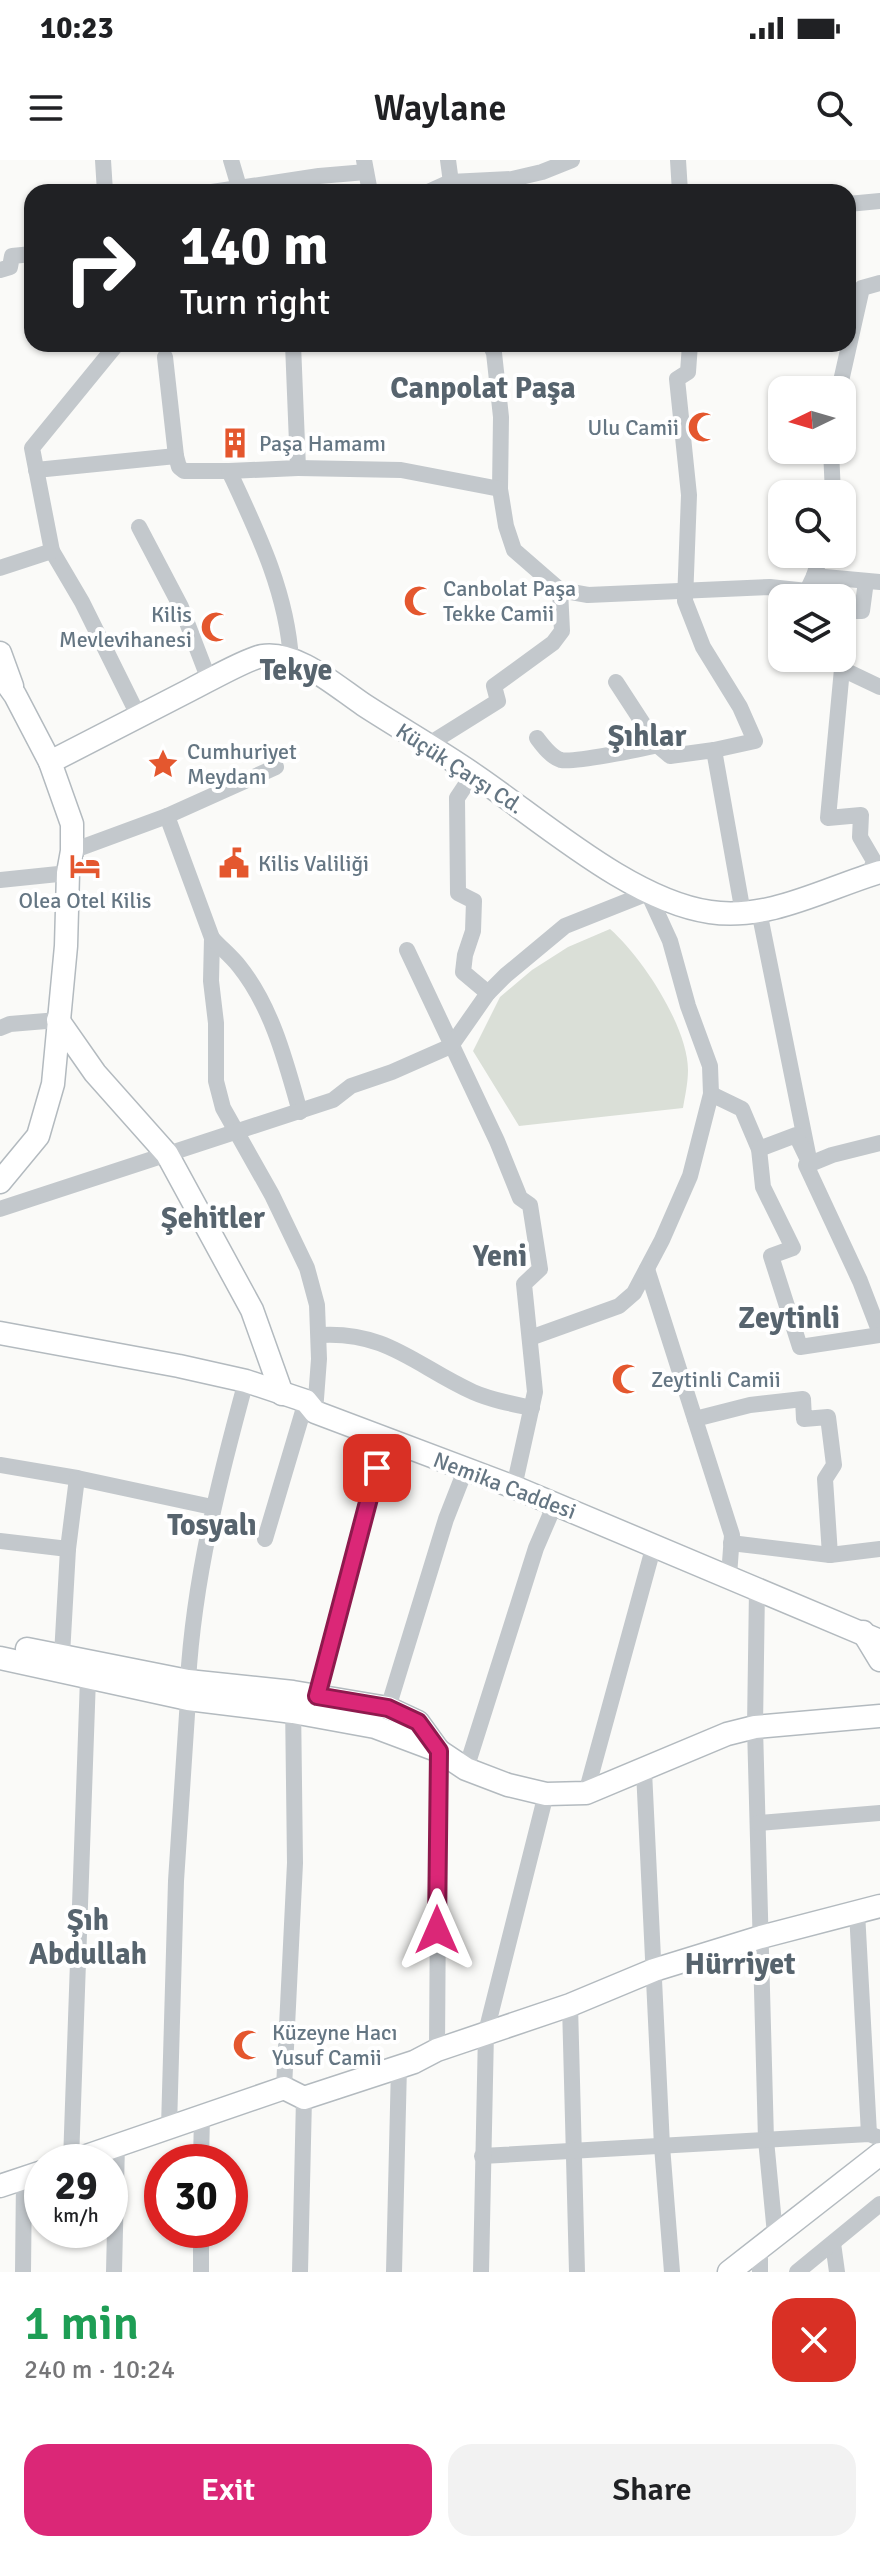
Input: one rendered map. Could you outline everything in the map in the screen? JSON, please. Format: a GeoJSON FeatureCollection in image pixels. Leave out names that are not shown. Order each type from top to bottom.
{"type":"FeatureCollection","features":[{"type":"Feature","properties":{"kind":"street"},"geometry":{"type":"LineString","coordinates":[[103,160],[104,184]]}},
{"type":"Feature","properties":{"kind":"street"},"geometry":{"type":"LineString","coordinates":[[231,160],[244,184]]}},
{"type":"Feature","properties":{"kind":"street"},"geometry":{"type":"LineString","coordinates":[[448,160],[451,184]]}},
{"type":"Feature","properties":{"kind":"street"},"geometry":{"type":"LineString","coordinates":[[474,184],[512,179],[541,166],[572,160]]}},
{"type":"Feature","properties":{"kind":"street"},"geometry":{"type":"LineString","coordinates":[[678,160],[680,184]]}},
{"type":"Feature","properties":{"kind":"street"},"geometry":{"type":"LineString","coordinates":[[278,184],[365,166]]}},
{"type":"Feature","properties":{"kind":"street"},"geometry":{"type":"LineString","coordinates":[[856,203],[880,201]]}},
{"type":"Feature","properties":{"kind":"street"},"geometry":{"type":"LineString","coordinates":[[0,270],[10,267],[12,256],[24,255]]}},
{"type":"Feature","properties":{"kind":"street"},"geometry":{"type":"LineString","coordinates":[[856,315],[862,288],[880,283]]}},
{"type":"Feature","properties":{"kind":"street"},"geometry":{"type":"LineString","coordinates":[[110,352],[32,448],[52,551],[82,602],[139,717]]}},
{"type":"Feature","properties":{"kind":"street"},"geometry":{"type":"LineString","coordinates":[[293,352],[298,468]]}},
{"type":"Feature","properties":{"kind":"street"},"geometry":{"type":"LineString","coordinates":[[494,352],[501,417],[500,489],[506,526],[514,550],[560,590],[588,595],[770,587],[807,591],[817,568]]}},
{"type":"Feature","properties":{"kind":"street"},"geometry":{"type":"LineString","coordinates":[[616,682],[657,745],[670,756],[755,741],[740,707],[703,647],[685,601],[689,495],[677,379],[688,372],[689,352]]}},
{"type":"Feature","properties":{"kind":"street"},"geometry":{"type":"LineString","coordinates":[[842,376],[848,352]]}},
{"type":"Feature","properties":{"kind":"street"},"geometry":{"type":"LineString","coordinates":[[165,357],[176,456],[179,467],[184,471],[389,469],[500,489]]}},
{"type":"Feature","properties":{"kind":"street"},"geometry":{"type":"LineString","coordinates":[[36,470],[176,456]]}},
{"type":"Feature","properties":{"kind":"street"},"geometry":{"type":"LineString","coordinates":[[229,471],[278,589],[289,629],[291,660]]}},
{"type":"Feature","properties":{"kind":"street"},"geometry":{"type":"LineString","coordinates":[[139,527],[181,607],[209,680]]}},
{"type":"Feature","properties":{"kind":"street"},"geometry":{"type":"LineString","coordinates":[[0,568],[52,551]]}},
{"type":"Feature","properties":{"kind":"street"},"geometry":{"type":"LineString","coordinates":[[814,576],[873,582],[862,611],[856,611]]}},
{"type":"Feature","properties":{"kind":"street"},"geometry":{"type":"LineString","coordinates":[[426,746],[498,701],[494,686],[553,643],[562,631],[560,590]]}},
{"type":"Feature","properties":{"kind":"street"},"geometry":{"type":"LineString","coordinates":[[0,653],[7,699]]}},
{"type":"Feature","properties":{"kind":"street","name":"Küçük Çarşı Cd."},"geometry":{"type":"LineString","coordinates":[[50,762],[262,656],[291,660],[323,676],[473,774],[610,870],[648,893],[678,905],[712,913],[751,912],[875,873]]}},
{"type":"Feature","properties":{"kind":"street"},"geometry":{"type":"LineString","coordinates":[[840,672],[828,818],[861,815],[860,837],[874,861],[875,873]]}},
{"type":"Feature","properties":{"kind":"street"},"geometry":{"type":"LineString","coordinates":[[855,672],[880,687]]}},
{"type":"Feature","properties":{"kind":"street"},"geometry":{"type":"LineString","coordinates":[[0,674],[7,699],[50,762],[72,824],[66,946],[53,1084],[38,1136],[0,1182]]}},
{"type":"Feature","properties":{"kind":"street"},"geometry":{"type":"LineString","coordinates":[[537,738],[546,750],[561,760],[657,745]]}},
{"type":"Feature","properties":{"kind":"street"},"geometry":{"type":"LineString","coordinates":[[714,750],[810,1164]]}},
{"type":"Feature","properties":{"kind":"street"},"geometry":{"type":"LineString","coordinates":[[0,880],[70,862],[276,767]]}},
{"type":"Feature","properties":{"kind":"street"},"geometry":{"type":"LineString","coordinates":[[473,774],[457,798],[458,893],[474,901],[473,931],[463,972],[488,993]]}},
{"type":"Feature","properties":{"kind":"street"},"geometry":{"type":"LineString","coordinates":[[167,816],[212,938],[216,1081],[223,1108],[272,1195],[307,1268],[317,1305],[320,1335],[311,1406],[265,1539]]}},
{"type":"Feature","properties":{"kind":"street"},"geometry":{"type":"LineString","coordinates":[[0,1209],[300,1112],[333,1100],[351,1086],[451,1046],[488,993],[565,926],[648,893],[670,941],[688,1006],[710,1066],[711,1094],[690,1176],[634,1293],[619,1306],[530,1338]]}},
{"type":"Feature","properties":{"kind":"street"},"geometry":{"type":"LineString","coordinates":[[212,938],[239,967],[266,1012],[286,1060],[300,1112]]}},
{"type":"Feature","properties":{"kind":"street"},"geometry":{"type":"LineString","coordinates":[[407,950],[497,1141],[520,1198],[530,1205],[540,1269],[524,1284],[535,1392],[514,1487]]}},
{"type":"Feature","properties":{"kind":"street"},"geometry":{"type":"LineString","coordinates":[[0,1028],[10,1024],[58,1020]]}},
{"type":"Feature","properties":{"kind":"street"},"geometry":{"type":"LineString","coordinates":[[58,1020],[95,1073],[167,1154],[252,1310],[282,1394]]}},
{"type":"Feature","properties":{"kind":"street"},"geometry":{"type":"LineString","coordinates":[[711,1094],[742,1109],[759,1149],[763,1187],[793,1248],[771,1256],[800,1347],[880,1334],[860,1281],[806,1165],[880,1143]]}},
{"type":"Feature","properties":{"kind":"street"},"geometry":{"type":"LineString","coordinates":[[759,1149],[796,1135],[810,1164]]}},
{"type":"Feature","properties":{"kind":"street"},"geometry":{"type":"LineString","coordinates":[[647,1269],[732,1535],[729,1576]]}},
{"type":"Feature","properties":{"kind":"street","name":"Nemika Caddesi"},"geometry":{"type":"LineString","coordinates":[[0,1333],[246,1381],[311,1406],[384,1440],[514,1487],[872,1636]]}},
{"type":"Feature","properties":{"kind":"street"},"geometry":{"type":"LineString","coordinates":[[320,1335],[350,1335],[383,1343],[474,1392],[532,1408]]}},
{"type":"Feature","properties":{"kind":"street"},"geometry":{"type":"LineString","coordinates":[[169,2127],[176,1881],[191,1627],[212,1507],[246,1381]]}},
{"type":"Feature","properties":{"kind":"street"},"geometry":{"type":"LineString","coordinates":[[695,1419],[750,1405],[803,1399],[804,1419],[828,1417],[834,1465],[825,1479],[830,1555]]}},
{"type":"Feature","properties":{"kind":"street"},"geometry":{"type":"LineString","coordinates":[[284,2088],[296,1784],[303,1704],[384,1440]]}},
{"type":"Feature","properties":{"kind":"street"},"geometry":{"type":"LineString","coordinates":[[0,1465],[212,1507]]}},
{"type":"Feature","properties":{"kind":"street"},"geometry":{"type":"LineString","coordinates":[[388,1708],[446,1519],[466,1468]]}},
{"type":"Feature","properties":{"kind":"street"},"geometry":{"type":"LineString","coordinates":[[62,1655],[68,1549],[77,1478]]}},
{"type":"Feature","properties":{"kind":"street"},"geometry":{"type":"LineString","coordinates":[[466,1769],[536,1548],[555,1504]]}},
{"type":"Feature","properties":{"kind":"street"},"geometry":{"type":"LineString","coordinates":[[0,1541],[68,1549]]}},
{"type":"Feature","properties":{"kind":"street"},"geometry":{"type":"LineString","coordinates":[[731,1543],[830,1555],[880,1549]]}},
{"type":"Feature","properties":{"kind":"street"},"geometry":{"type":"LineString","coordinates":[[586,1793],[654,1545]]}},
{"type":"Feature","properties":{"kind":"street"},"geometry":{"type":"LineString","coordinates":[[757,1588],[755,1727],[767,2240],[760,2272]]}},
{"type":"Feature","properties":{"kind":"street"},"geometry":{"type":"LineString","coordinates":[[872,1636],[880,1660]]}},
{"type":"Feature","properties":{"kind":"street"},"geometry":{"type":"LineString","coordinates":[[0,1644],[62,1655],[188,1690]]}},
{"type":"Feature","properties":{"kind":"street"},"geometry":{"type":"LineString","coordinates":[[0,1658],[88,1678],[303,1704],[388,1708],[418,1722],[439,1751],[437,2050]]}},
{"type":"Feature","properties":{"kind":"street"},"geometry":{"type":"LineString","coordinates":[[71,2144],[88,1678]]}},
{"type":"Feature","properties":{"kind":"street"},"geometry":{"type":"LineString","coordinates":[[303,1704],[439,1751],[466,1769],[508,1785],[546,1794],[586,1793],[727,1734],[755,1727],[880,1716]]}},
{"type":"Feature","properties":{"kind":"street"},"geometry":{"type":"LineString","coordinates":[[644,1771],[662,2146],[672,2272]]}},
{"type":"Feature","properties":{"kind":"street"},"geometry":{"type":"LineString","coordinates":[[481,2272],[486,2032],[546,1794]]}},
{"type":"Feature","properties":{"kind":"street"},"geometry":{"type":"LineString","coordinates":[[758,1823],[880,1813]]}},
{"type":"Feature","properties":{"kind":"street"},"geometry":{"type":"LineString","coordinates":[[117,2144],[284,2088],[304,2098],[570,2005],[654,1970],[761,1937],[880,1906]]}},
{"type":"Feature","properties":{"kind":"street"},"geometry":{"type":"LineString","coordinates":[[857,1912],[876,2142]]}},
{"type":"Feature","properties":{"kind":"street"},"geometry":{"type":"LineString","coordinates":[[570,2005],[577,2272]]}},
{"type":"Feature","properties":{"kind":"street"},"geometry":{"type":"LineString","coordinates":[[394,2272],[399,2066]]}},
{"type":"Feature","properties":{"kind":"street"},"geometry":{"type":"LineString","coordinates":[[300,2272],[304,2098]]}},
{"type":"Feature","properties":{"kind":"street"},"geometry":{"type":"LineString","coordinates":[[201,2144],[202,2115]]}},
{"type":"Feature","properties":{"kind":"street"},"geometry":{"type":"LineString","coordinates":[[482,2156],[766,2140],[876,2142]]}},
{"type":"Feature","properties":{"kind":"street"},"geometry":{"type":"LineString","coordinates":[[729,2272],[876,2142]]}},
{"type":"Feature","properties":{"kind":"street"},"geometry":{"type":"LineString","coordinates":[[0,2186],[24,2178]]}},
{"type":"Feature","properties":{"kind":"street"},"geometry":{"type":"LineString","coordinates":[[797,2272],[880,2204]]}},
{"type":"Feature","properties":{"kind":"street"},"geometry":{"type":"LineString","coordinates":[[833,2243],[837,2272]]}},
{"type":"Feature","properties":{"kind":"street"},"geometry":{"type":"LineString","coordinates":[[23,2272],[25,2248]]}},
{"type":"Feature","properties":{"kind":"street"},"geometry":{"type":"LineString","coordinates":[[114,2272],[115,2248]]}},
{"type":"Feature","properties":{"kind":"street"},"geometry":{"type":"LineString","coordinates":[[201,2248],[201,2272]]}},
{"type":"Feature","properties":{"kind":"shaded area"},"geometry":{"type":"Polygon","coordinates":[[[610,929],[636,957],[672,1014],[686,1053],[688,1070],[683,1108],[519,1126],[473,1051],[500,997],[532,970],[568,947],[610,929]]]}},
{"type":"Feature","properties":{"kind":"place","name":"Ulu Camii"},"geometry":{"type":"Point","coordinates":[703,427]}},
{"type":"Feature","properties":{"kind":"place","name":"Paşa Hamamı"},"geometry":{"type":"Point","coordinates":[235,443]}},
{"type":"Feature","properties":{"kind":"place","name":"Canbolat Paşa Tekke Camii"},"geometry":{"type":"Point","coordinates":[419,601]}},
{"type":"Feature","properties":{"kind":"place","name":"Kilis Mevlevihanesi"},"geometry":{"type":"Point","coordinates":[216,627]}},
{"type":"Feature","properties":{"kind":"place","name":"Cumhuriyet Meydanı"},"geometry":{"type":"Point","coordinates":[163,764]}},
{"type":"Feature","properties":{"kind":"place","name":"Kilis Valiliği"},"geometry":{"type":"Point","coordinates":[234,863]}},
{"type":"Feature","properties":{"kind":"place","name":"Olea Otel Kilis"},"geometry":{"type":"Point","coordinates":[85,866]}},
{"type":"Feature","properties":{"kind":"place","name":"Zeytinli Camii"},"geometry":{"type":"Point","coordinates":[627,1379]}},
{"type":"Feature","properties":{"kind":"place","name":"Küzeyne Hacı Yusuf Camii"},"geometry":{"type":"Point","coordinates":[248,2045]}},
{"type":"Feature","properties":{"kind":"district","name":"Canpolat Paşa"},"geometry":{"type":"Point","coordinates":[483,388]}},
{"type":"Feature","properties":{"kind":"district","name":"Tekye"},"geometry":{"type":"Point","coordinates":[296,670]}},
{"type":"Feature","properties":{"kind":"district","name":"Şıhlar"},"geometry":{"type":"Point","coordinates":[647,736]}},
{"type":"Feature","properties":{"kind":"district","name":"Şehitler"},"geometry":{"type":"Point","coordinates":[213,1218]}},
{"type":"Feature","properties":{"kind":"district","name":"Yeni"},"geometry":{"type":"Point","coordinates":[500,1256]}},
{"type":"Feature","properties":{"kind":"district","name":"Zeytinli"},"geometry":{"type":"Point","coordinates":[789,1318]}},
{"type":"Feature","properties":{"kind":"district","name":"Tosyalı"},"geometry":{"type":"Point","coordinates":[212,1525]}},
{"type":"Feature","properties":{"kind":"district","name":"Şıh Abdullah"},"geometry":{"type":"Point","coordinates":[88,1937]}},
{"type":"Feature","properties":{"kind":"district","name":"Hürriyet"},"geometry":{"type":"Point","coordinates":[740,1964]}},
{"type":"Feature","properties":{"kind":"route"},"geometry":{"type":"LineString","coordinates":[[377,1468],[317,1696],[388,1708],[418,1722],[439,1751],[437,1930]]}}]}
